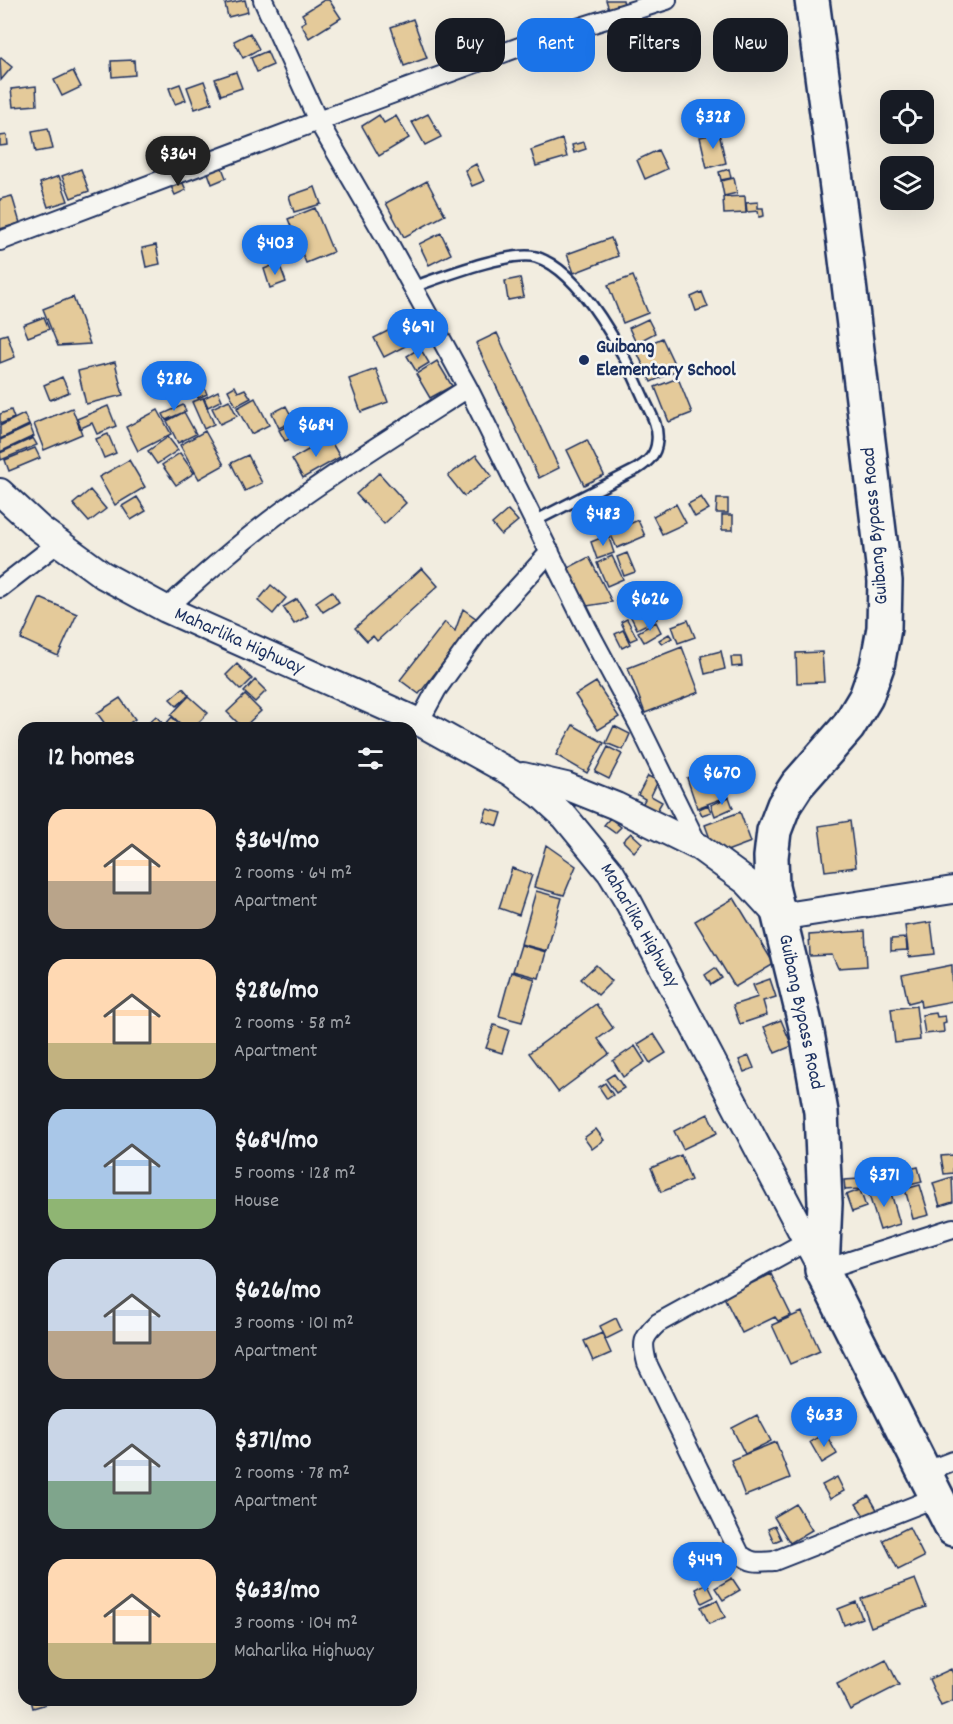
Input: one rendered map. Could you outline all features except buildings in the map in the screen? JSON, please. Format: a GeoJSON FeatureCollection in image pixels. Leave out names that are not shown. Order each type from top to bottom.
{"type":"FeatureCollection","features":[{"type":"Feature","properties":{"kind":"highway","name":"Guibang Bypass Road"},"geometry":{"type":"LineString","coordinates":[[812,0],[843,229],[885,580],[884,627],[878,666],[866,697],[848,727],[798,785],[784,805],[774,831],[771,857],[779,916],[806,1027],[821,1112],[825,1203],[822,1270]]}},
{"type":"Feature","properties":{"kind":"highway","name":"Maharlika Highway"},"geometry":{"type":"LineString","coordinates":[[822,1270],[938,1477],[953,1529]]}},
{"type":"Feature","properties":{"kind":"main road","name":"Maharlika Highway"},"geometry":{"type":"LineString","coordinates":[[0,492],[40,529],[103,576],[166,609],[418,722],[511,773],[541,795],[565,817],[611,873],[623,893],[822,1270]]}},
{"type":"Feature","properties":{"kind":"main road"},"geometry":{"type":"LineString","coordinates":[[511,773],[566,786],[616,806],[699,847],[747,882],[779,916],[952,896]]}},
{"type":"Feature","properties":{"kind":"street"},"geometry":{"type":"LineString","coordinates":[[264,0],[318,121],[468,388],[699,847]]}},
{"type":"Feature","properties":{"kind":"street"},"geometry":{"type":"LineString","coordinates":[[0,242],[533,42],[667,0]]}},
{"type":"Feature","properties":{"kind":"street"},"geometry":{"type":"LineString","coordinates":[[166,609],[213,565],[285,509],[468,388]]}},
{"type":"Feature","properties":{"kind":"street"},"geometry":{"type":"LineString","coordinates":[[0,588],[58,543]]}},
{"type":"Feature","properties":{"kind":"street"},"geometry":{"type":"LineString","coordinates":[[418,722],[437,689],[480,629],[550,552]]}},
{"type":"Feature","properties":{"kind":"street"},"geometry":{"type":"LineString","coordinates":[[822,1270],[953,1228]]}},
{"type":"Feature","properties":{"kind":"street"},"geometry":{"type":"LineString","coordinates":[[807,1241],[658,1323],[647,1333],[643,1347],[647,1363],[740,1554],[748,1561],[774,1561],[938,1477]]}},
{"type":"Feature","properties":{"kind":"lane"},"geometry":{"type":"LineString","coordinates":[[413,287],[482,264],[515,256],[534,257],[552,265],[571,281],[600,315],[632,371],[657,428],[656,449],[650,460],[637,469],[535,521]]}},
{"type":"Feature","properties":{"kind":"place","name":"Guibang Elementary School"},"geometry":{"type":"Point","coordinates":[584,360]}}]}
